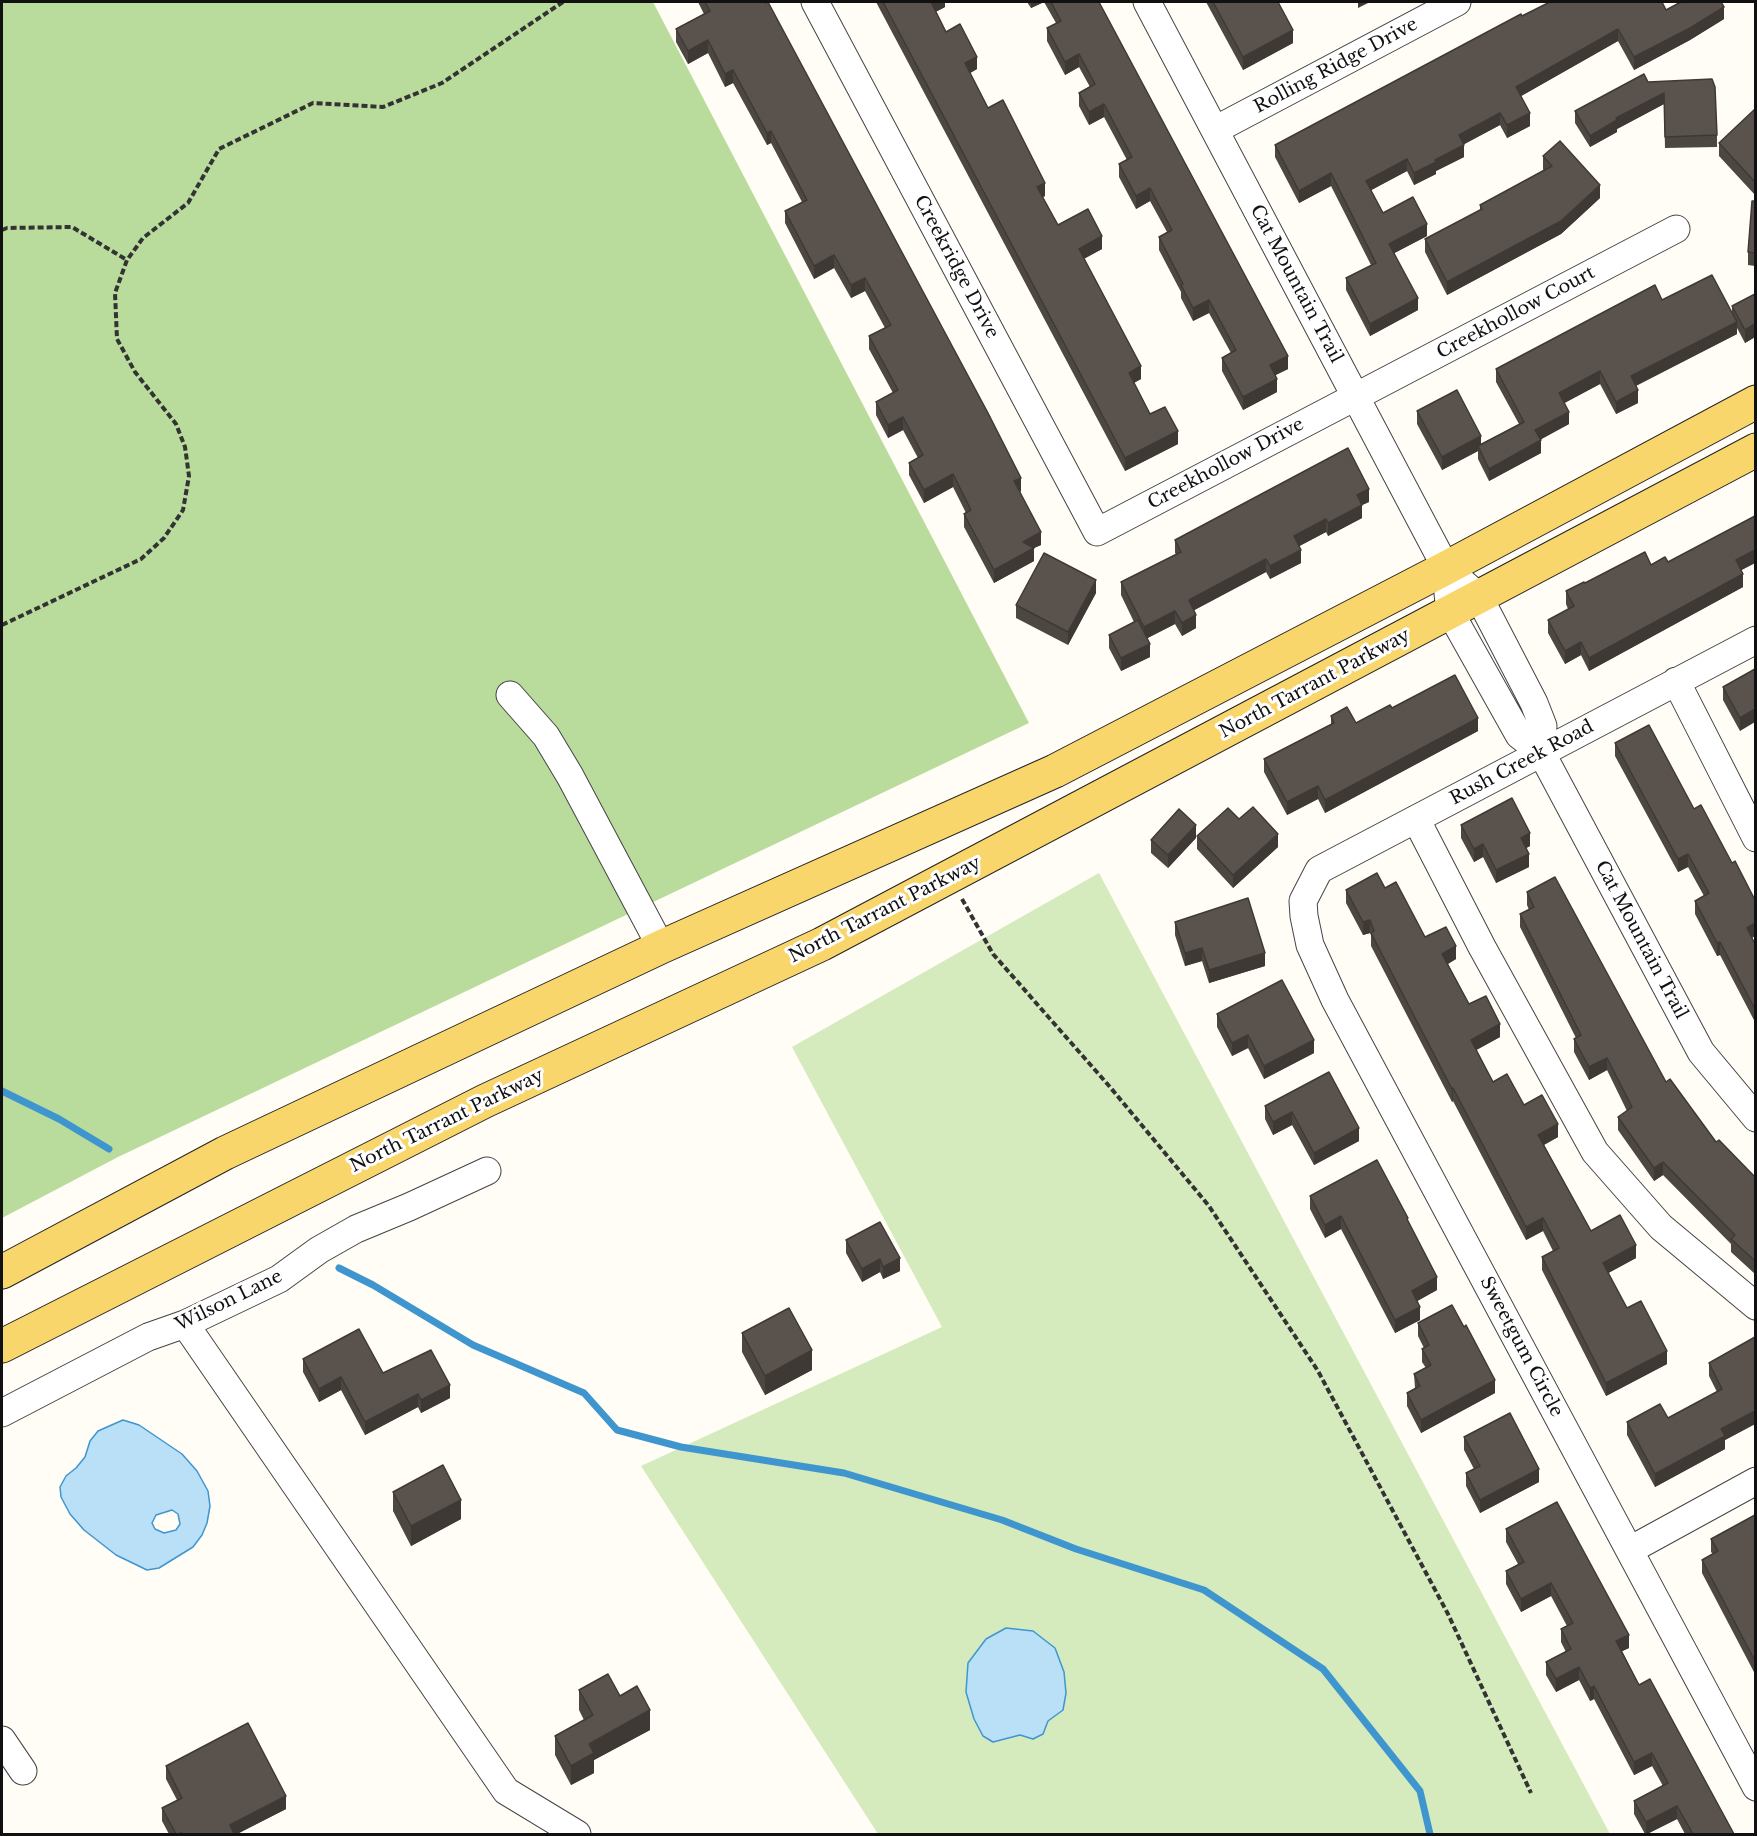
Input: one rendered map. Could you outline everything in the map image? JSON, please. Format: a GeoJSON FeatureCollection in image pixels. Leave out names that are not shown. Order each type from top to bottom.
{"type":"FeatureCollection","features":[{"type":"Feature","properties":{"kind":"main road"},"geometry":{"type":"LineString","coordinates":[[2,1272],[225,1152],[661,947],[1055,771],[1446,568],[1755,402]]}},
{"type":"Feature","properties":{"kind":"main road","name":"North Tarrant Parkway"},"geometry":{"type":"LineString","coordinates":[[2,1346],[485,1101],[797,957],[1755,450]]}},
{"type":"Feature","properties":{"kind":"street","name":"Creekridge Drive"},"geometry":{"type":"LineString","coordinates":[[815,2],[1097,532]]}},
{"type":"Feature","properties":{"kind":"street","name":"Cat Mountain Trail"},"geometry":{"type":"LineString","coordinates":[[1147,2],[1446,568],[1479,597],[1534,703],[1543,726],[1541,752]]}},
{"type":"Feature","properties":{"kind":"street","name":"Rolling Ridge Drive"},"geometry":{"type":"LineString","coordinates":[[1215,130],[1457,2]]}},
{"type":"Feature","properties":{"kind":"street","name":"Creekhollow Court"},"geometry":{"type":"LineString","coordinates":[[1356,397],[1676,229]]}},
{"type":"Feature","properties":{"kind":"street","name":"Creekhollow Drive"},"geometry":{"type":"LineString","coordinates":[[1097,532],[1356,397]]}},
{"type":"Feature","properties":{"kind":"street","name":"Cat Mountain Trail"},"geometry":{"type":"LineString","coordinates":[[1446,568],[1450,612],[1519,735],[1541,752],[1701,1052],[1755,1119]]}},
{"type":"Feature","properties":{"kind":"street","name":"Rush Creek Road"},"geometry":{"type":"LineString","coordinates":[[1304,901],[1319,870],[1755,640]]}},
{"type":"Feature","properties":{"kind":"street"},"geometry":{"type":"LineString","coordinates":[[1676,681],[1755,838]]}},
{"type":"Feature","properties":{"kind":"street"},"geometry":{"type":"LineString","coordinates":[[510,695],[546,736],[564,766],[661,947]]}},
{"type":"Feature","properties":{"kind":"street"},"geometry":{"type":"LineString","coordinates":[[1416,819],[1487,958],[1595,1152],[1661,1227],[1755,1306]]}},
{"type":"Feature","properties":{"kind":"street","name":"Sweetgum Circle"},"geometry":{"type":"LineString","coordinates":[[1304,901],[1304,916],[1310,945],[1335,1000],[1755,1787]]}},
{"type":"Feature","properties":{"kind":"street","name":"Wilson Lane"},"geometry":{"type":"LineString","coordinates":[[2,1413],[148,1337],[185,1324],[279,1279],[319,1250],[356,1229],[487,1170]]}},
{"type":"Feature","properties":{"kind":"street"},"geometry":{"type":"LineString","coordinates":[[185,1324],[506,1791],[553,1826],[578,1834]]}},
{"type":"Feature","properties":{"kind":"street"},"geometry":{"type":"LineString","coordinates":[[1630,1550],[1755,1482]]}},
{"type":"Feature","properties":{"kind":"street"},"geometry":{"type":"LineString","coordinates":[[2,1740],[23,1771]]}},
{"type":"Feature","properties":{"kind":"path"},"geometry":{"type":"LineString","coordinates":[[2,626],[141,560],[164,538],[183,510],[189,476],[185,447],[176,424],[135,372],[117,339],[115,293],[126,260],[143,238],[188,203],[219,149],[313,103],[383,107],[442,83],[563,2]]}},
{"type":"Feature","properties":{"kind":"path"},"geometry":{"type":"LineString","coordinates":[[2,230],[6,228],[72,227],[126,260]]}},
{"type":"Feature","properties":{"kind":"path"},"geometry":{"type":"LineString","coordinates":[[950,877],[993,954],[1110,1087],[1209,1206],[1318,1371],[1448,1614],[1531,1793]]}},
{"type":"Feature","properties":{"kind":"green space"},"geometry":{"type":"Polygon","coordinates":[[[2,2],[653,2],[1029,723],[118,1157],[2,1218],[2,2]]]}},
{"type":"Feature","properties":{"kind":"green space"},"geometry":{"type":"Polygon","coordinates":[[[1099,873],[1610,1834],[878,1834],[641,1466],[942,1327],[792,1047],[1099,873]]]}},
{"type":"Feature","properties":{"kind":"water"},"geometry":{"type":"Polygon","coordinates":[[[123,1420],[139,1425],[182,1454],[197,1471],[208,1491],[210,1506],[202,1535],[193,1547],[159,1568],[147,1570],[116,1555],[84,1530],[70,1514],[61,1497],[60,1487],[66,1476],[85,1457],[90,1441],[98,1431],[123,1420]],[[172,1510],[156,1515],[152,1523],[155,1529],[164,1533],[176,1530],[180,1524],[178,1514],[172,1510]]]}},
{"type":"Feature","properties":{"kind":"water"},"geometry":{"type":"Polygon","coordinates":[[[1006,1628],[1033,1631],[1055,1648],[1064,1672],[1066,1693],[1063,1710],[1048,1721],[1043,1734],[1033,1739],[1020,1735],[993,1742],[983,1736],[974,1719],[966,1692],[968,1663],[986,1639],[1006,1628]]]}},
{"type":"Feature","properties":{"kind":"building"},"geometry":{"type":"Polygon","coordinates":[[[705,2],[768,2],[1021,478],[1014,481],[1041,532],[1023,542],[1034,548],[994,570],[964,514],[971,510],[953,474],[924,490],[909,463],[923,455],[903,417],[888,425],[876,402],[898,390],[869,336],[891,325],[865,278],[851,285],[834,255],[814,266],[785,211],[807,200],[771,131],[767,133],[733,70],[725,74],[708,40],[688,51],[676,29],[710,11],[705,2]]]}},
{"type":"Feature","properties":{"kind":"building"},"geometry":{"type":"Polygon","coordinates":[[[883,2],[931,2],[946,32],[960,24],[977,57],[965,63],[988,108],[1003,100],[1045,183],[1037,187],[1058,225],[1088,209],[1102,236],[1079,249],[1141,366],[1129,373],[1150,414],[1165,407],[1178,431],[1125,458],[883,2]]]}},
{"type":"Feature","properties":{"kind":"building"},"geometry":{"type":"Polygon","coordinates":[[[1051,2],[1099,2],[1288,356],[1270,365],[1277,379],[1243,397],[1222,358],[1236,350],[1209,300],[1193,308],[1159,237],[1172,230],[1150,188],[1136,196],[1119,164],[1132,157],[1104,104],[1089,112],[1079,93],[1095,84],[1079,54],[1065,62],[1047,28],[1061,21],[1051,2]]]}},
{"type":"Feature","properties":{"kind":"building"},"geometry":{"type":"Polygon","coordinates":[[[1213,2],[1278,2],[1293,30],[1243,57],[1213,2]]]}},
{"type":"Feature","properties":{"kind":"building"},"geometry":{"type":"Polygon","coordinates":[[[1550,2],[1662,2],[1666,10],[1681,2],[1721,2],[1724,7],[1690,28],[1634,57],[1618,29],[1516,87],[1530,113],[1507,125],[1500,113],[1459,135],[1464,145],[1435,160],[1436,162],[1414,173],[1407,159],[1366,181],[1383,213],[1413,197],[1427,224],[1389,244],[1418,298],[1370,324],[1346,278],[1376,263],[1331,173],[1299,191],[1275,145],[1521,14],[1522,16],[1550,2]]]}},
{"type":"Feature","properties":{"kind":"building"},"geometry":{"type":"Polygon","coordinates":[[[1644,74],[1648,82],[1712,79],[1715,87],[1717,135],[1665,137],[1664,93],[1616,118],[1617,120],[1590,136],[1575,111],[1644,74]]]}},
{"type":"Feature","properties":{"kind":"building"},"geometry":{"type":"Polygon","coordinates":[[[1755,109],[1755,182],[1719,143],[1755,109]]]}},
{"type":"Feature","properties":{"kind":"building"},"geometry":{"type":"Polygon","coordinates":[[[1560,141],[1600,185],[1561,221],[1447,282],[1425,239],[1482,209],[1480,205],[1552,166],[1543,156],[1560,141]]]}},
{"type":"Feature","properties":{"kind":"building"},"geometry":{"type":"Polygon","coordinates":[[[1752,201],[1755,201],[1755,253],[1748,252],[1752,201]]]}},
{"type":"Feature","properties":{"kind":"building"},"geometry":{"type":"Polygon","coordinates":[[[1712,275],[1737,322],[1631,376],[1638,390],[1616,402],[1600,371],[1559,393],[1569,412],[1535,430],[1541,440],[1489,469],[1478,446],[1524,422],[1496,369],[1655,285],[1662,300],[1712,275]]]}},
{"type":"Feature","properties":{"kind":"building"},"geometry":{"type":"Polygon","coordinates":[[[1755,294],[1755,324],[1745,330],[1732,306],[1755,294]]]}},
{"type":"Feature","properties":{"kind":"building"},"geometry":{"type":"Polygon","coordinates":[[[1457,390],[1481,436],[1442,457],[1417,411],[1457,390]]]}},
{"type":"Feature","properties":{"kind":"building"},"geometry":{"type":"Polygon","coordinates":[[[1348,448],[1369,489],[1357,495],[1362,505],[1328,523],[1326,519],[1294,536],[1301,550],[1270,566],[1266,559],[1189,600],[1196,615],[1182,623],[1175,611],[1144,627],[1121,582],[1181,552],[1175,540],[1348,448]]]}},
{"type":"Feature","properties":{"kind":"building"},"geometry":{"type":"Polygon","coordinates":[[[1755,516],[1755,550],[1736,560],[1743,574],[1589,658],[1581,642],[1565,651],[1548,620],[1574,606],[1566,591],[1645,552],[1651,565],[1665,557],[1668,562],[1755,516]]]}},
{"type":"Feature","properties":{"kind":"building"},"geometry":{"type":"Polygon","coordinates":[[[1044,553],[1096,580],[1068,632],[1016,605],[1044,553]]]}},
{"type":"Feature","properties":{"kind":"building"},"geometry":{"type":"Polygon","coordinates":[[[1138,620],[1150,644],[1121,658],[1109,635],[1138,620]]]}},
{"type":"Feature","properties":{"kind":"building"},"geometry":{"type":"Polygon","coordinates":[[[1755,669],[1755,709],[1740,718],[1723,687],[1755,669]]]}},
{"type":"Feature","properties":{"kind":"building"},"geometry":{"type":"Polygon","coordinates":[[[1455,675],[1478,718],[1325,800],[1318,786],[1287,802],[1264,759],[1334,723],[1331,716],[1347,707],[1356,723],[1390,705],[1392,708],[1455,675]]]}},
{"type":"Feature","properties":{"kind":"building"},"geometry":{"type":"Polygon","coordinates":[[[1649,725],[1694,809],[1701,805],[1732,863],[1735,861],[1755,900],[1755,923],[1747,928],[1755,944],[1755,1009],[1720,942],[1717,943],[1695,901],[1709,893],[1688,854],[1678,859],[1615,743],[1649,725]]]}},
{"type":"Feature","properties":{"kind":"building"},"geometry":{"type":"Polygon","coordinates":[[[1512,798],[1530,833],[1521,838],[1529,854],[1496,870],[1483,844],[1474,849],[1461,825],[1512,798]]]}},
{"type":"Feature","properties":{"kind":"building"},"geometry":{"type":"Polygon","coordinates":[[[1253,807],[1278,834],[1233,875],[1197,836],[1228,808],[1239,819],[1253,807]]]}},
{"type":"Feature","properties":{"kind":"building"},"geometry":{"type":"Polygon","coordinates":[[[1179,809],[1196,825],[1168,855],[1151,840],[1179,809]]]}},
{"type":"Feature","properties":{"kind":"building"},"geometry":{"type":"Polygon","coordinates":[[[1377,873],[1385,888],[1396,882],[1425,937],[1446,927],[1456,946],[1442,954],[1469,1004],[1486,996],[1500,1024],[1471,1040],[1493,1082],[1507,1074],[1524,1105],[1542,1095],[1558,1124],[1538,1135],[1591,1231],[1620,1215],[1636,1245],[1603,1263],[1627,1308],[1641,1301],[1667,1351],[1606,1383],[1542,1257],[1559,1248],[1543,1218],[1526,1227],[1371,933],[1374,931],[1370,920],[1363,922],[1346,890],[1377,873]]]}},
{"type":"Feature","properties":{"kind":"building"},"geometry":{"type":"Polygon","coordinates":[[[1555,877],[1666,1082],[1670,1079],[1716,1142],[1719,1140],[1755,1177],[1755,1261],[1731,1239],[1735,1235],[1663,1162],[1654,1168],[1618,1117],[1632,1107],[1607,1058],[1589,1067],[1574,1039],[1581,1035],[1520,914],[1534,907],[1527,892],[1555,877]]]}},
{"type":"Feature","properties":{"kind":"building"},"geometry":{"type":"Polygon","coordinates":[[[1248,898],[1265,953],[1209,970],[1202,948],[1185,953],[1175,922],[1248,898]]]}},
{"type":"Feature","properties":{"kind":"building"},"geometry":{"type":"Polygon","coordinates":[[[1282,980],[1314,1040],[1264,1066],[1248,1035],[1232,1043],[1217,1014],[1282,980]]]}},
{"type":"Feature","properties":{"kind":"building"},"geometry":{"type":"Polygon","coordinates":[[[1329,1072],[1359,1128],[1314,1153],[1292,1112],[1273,1122],[1265,1106],[1329,1072]]]}},
{"type":"Feature","properties":{"kind":"building"},"geometry":{"type":"Polygon","coordinates":[[[1377,1160],[1437,1277],[1412,1291],[1420,1307],[1395,1320],[1341,1216],[1325,1225],[1310,1196],[1377,1160]]]}},
{"type":"Feature","properties":{"kind":"building"},"geometry":{"type":"Polygon","coordinates":[[[880,1222],[900,1258],[883,1267],[880,1259],[862,1269],[846,1240],[880,1222]]]}},
{"type":"Feature","properties":{"kind":"building"},"geometry":{"type":"Polygon","coordinates":[[[1452,1305],[1464,1327],[1466,1325],[1495,1380],[1421,1420],[1407,1393],[1420,1386],[1414,1374],[1431,1365],[1422,1349],[1429,1345],[1418,1323],[1452,1305]]]}},
{"type":"Feature","properties":{"kind":"building"},"geometry":{"type":"Polygon","coordinates":[[[789,1308],[812,1350],[765,1376],[742,1333],[789,1308]]]}},
{"type":"Feature","properties":{"kind":"building"},"geometry":{"type":"Polygon","coordinates":[[[359,1329],[383,1373],[431,1350],[450,1385],[421,1400],[418,1394],[365,1422],[341,1377],[319,1389],[303,1359],[359,1329]]]}},
{"type":"Feature","properties":{"kind":"building"},"geometry":{"type":"Polygon","coordinates":[[[1755,1337],[1755,1411],[1721,1429],[1725,1436],[1655,1474],[1627,1422],[1660,1404],[1668,1418],[1722,1389],[1709,1363],[1755,1337]]]}},
{"type":"Feature","properties":{"kind":"building"},"geometry":{"type":"Polygon","coordinates":[[[1510,1413],[1539,1469],[1480,1500],[1466,1473],[1480,1466],[1464,1437],[1510,1413]]]}},
{"type":"Feature","properties":{"kind":"building"},"geometry":{"type":"Polygon","coordinates":[[[443,1465],[461,1500],[411,1526],[393,1492],[443,1465]]]}},
{"type":"Feature","properties":{"kind":"building"},"geometry":{"type":"Polygon","coordinates":[[[1557,1502],[1629,1635],[1616,1641],[1639,1685],[1650,1679],[1734,1834],[1693,1834],[1677,1806],[1646,1822],[1634,1801],[1668,1783],[1652,1753],[1634,1762],[1594,1686],[1590,1688],[1579,1667],[1556,1679],[1546,1662],[1571,1649],[1561,1629],[1573,1623],[1551,1583],[1521,1599],[1506,1571],[1524,1562],[1506,1529],[1557,1502]]]}},
{"type":"Feature","properties":{"kind":"building"},"geometry":{"type":"Polygon","coordinates":[[[1755,1515],[1755,1661],[1702,1560],[1718,1551],[1711,1539],[1755,1515]]]}},
{"type":"Feature","properties":{"kind":"building"},"geometry":{"type":"Polygon","coordinates":[[[608,1674],[620,1696],[637,1686],[650,1710],[589,1744],[594,1753],[571,1766],[555,1736],[593,1715],[579,1690],[608,1674]]]}},
{"type":"Feature","properties":{"kind":"building"},"geometry":{"type":"Polygon","coordinates":[[[248,1723],[286,1796],[230,1825],[234,1834],[176,1834],[162,1808],[182,1798],[166,1766],[248,1723]]]}},
{"type":"Feature","properties":{"kind":"waterway"},"geometry":{"type":"LineString","coordinates":[[2,1091],[59,1119],[109,1149]]}},
{"type":"Feature","properties":{"kind":"waterway"},"geometry":{"type":"LineString","coordinates":[[339,1268],[373,1285],[473,1345],[584,1393],[617,1430],[681,1447],[844,1473],[1002,1520],[1076,1549],[1204,1590],[1323,1669],[1420,1791],[1430,1834]]}}]}
